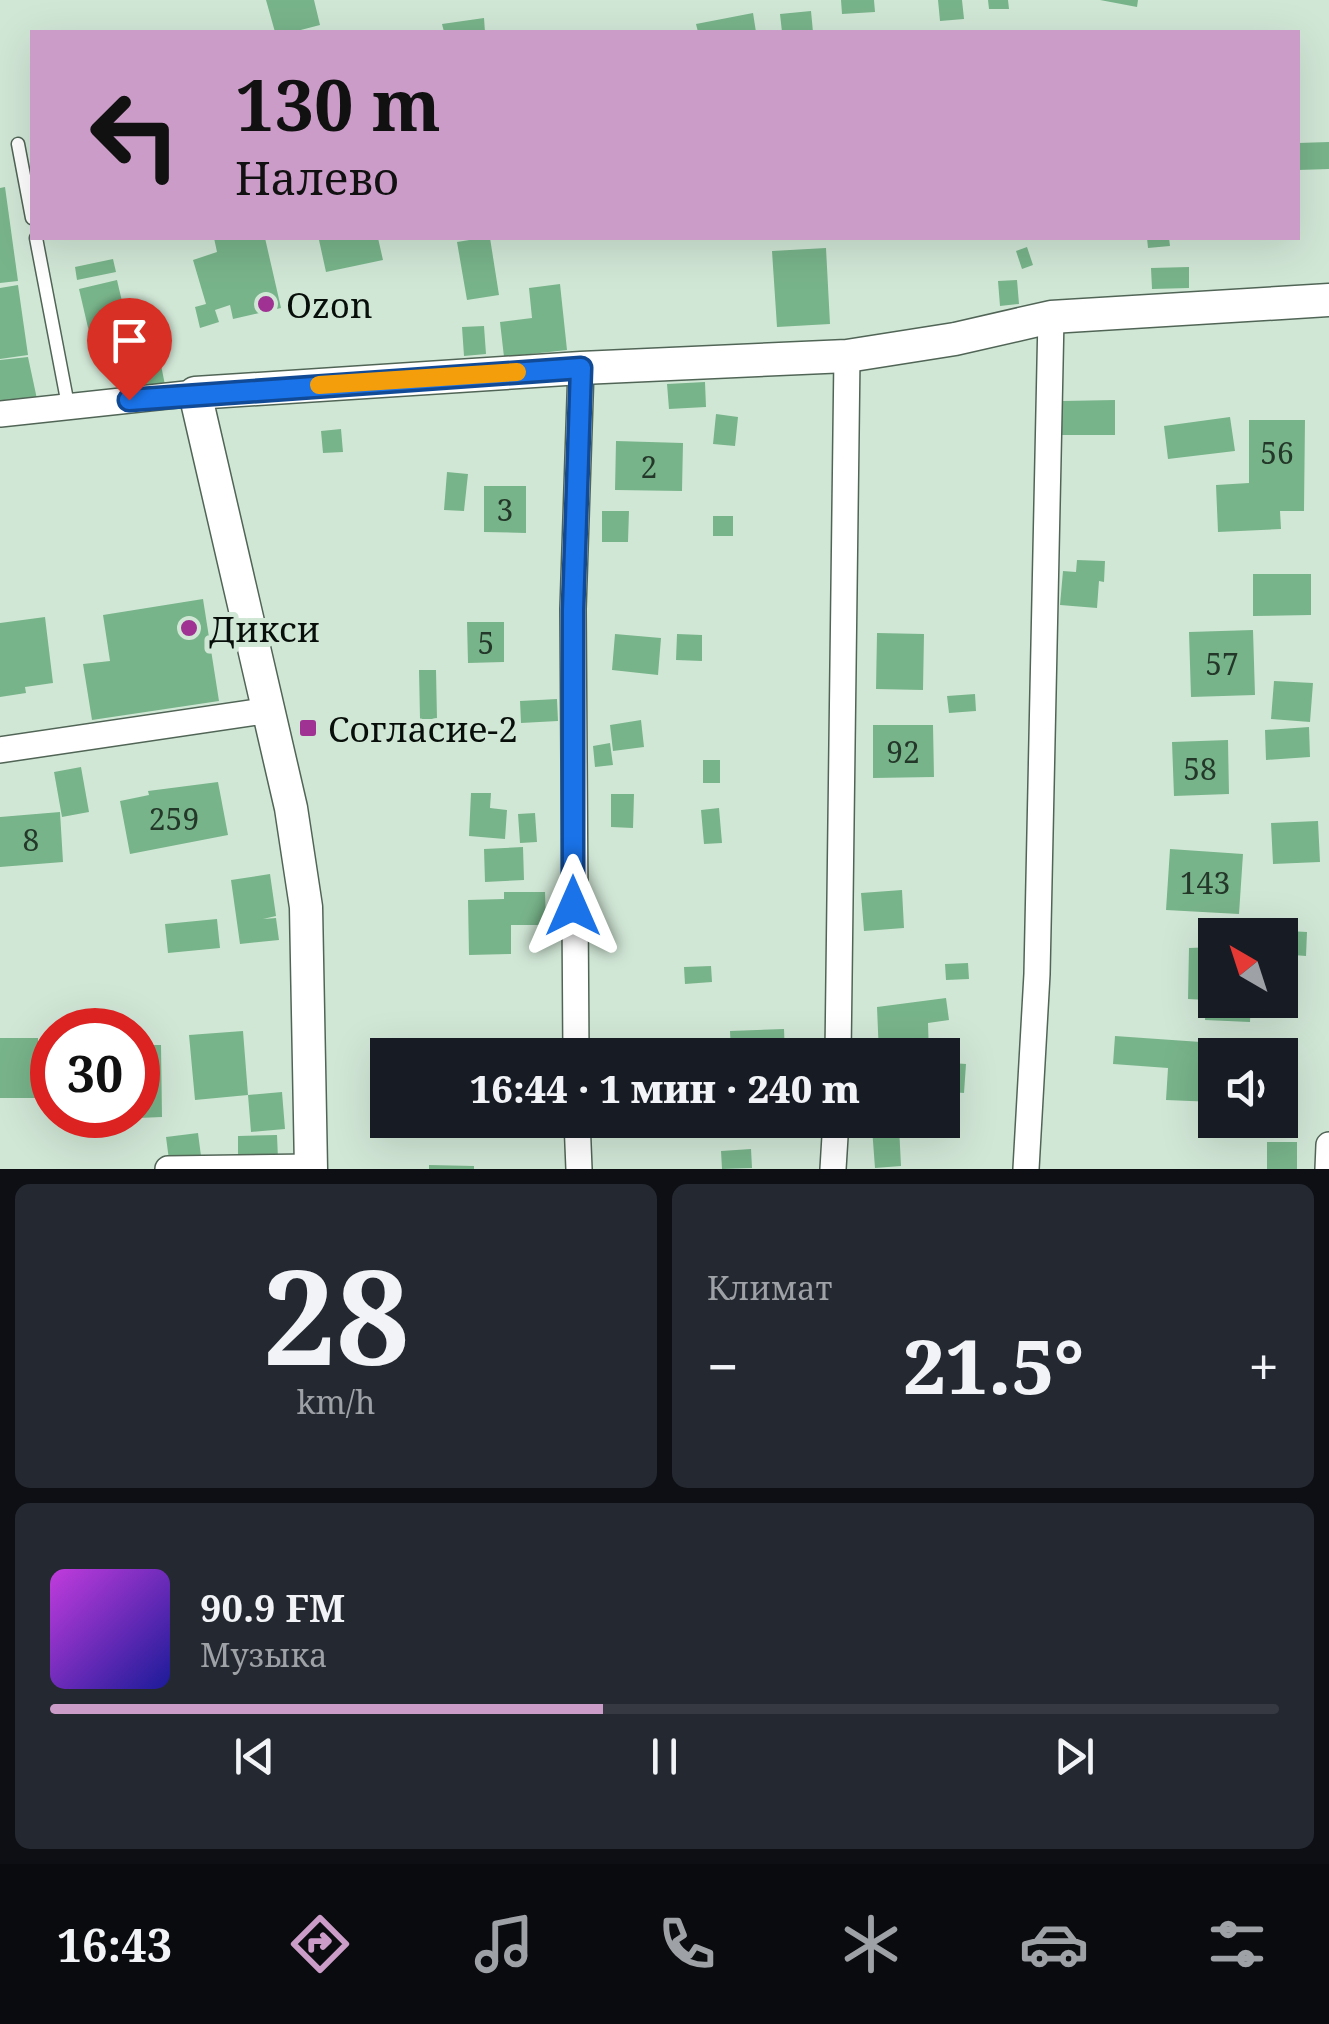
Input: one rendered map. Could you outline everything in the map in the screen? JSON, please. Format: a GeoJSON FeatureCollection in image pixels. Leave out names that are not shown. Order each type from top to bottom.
{"type":"FeatureCollection","features":[{"type":"Feature","properties":{"kind":"street"},"geometry":{"type":"LineString","coordinates":[[0,414],[195,393],[581,368],[847,356],[956,339],[1051,318],[1329,300]]}},
{"type":"Feature","properties":{"kind":"street"},"geometry":{"type":"LineString","coordinates":[[1026,1169],[1037,974],[1051,318]]}},
{"type":"Feature","properties":{"kind":"street"},"geometry":{"type":"LineString","coordinates":[[838,1038],[847,356]]}},
{"type":"Feature","properties":{"kind":"street"},"geometry":{"type":"LineString","coordinates":[[576,1038],[573,610],[581,368]]}},
{"type":"Feature","properties":{"kind":"street"},"geometry":{"type":"LineString","coordinates":[[168,1169],[311,1168],[306,907],[271,710],[195,393]]}},
{"type":"Feature","properties":{"kind":"street"},"geometry":{"type":"LineString","coordinates":[[0,750],[271,710]]}},
{"type":"Feature","properties":{"kind":"street"},"geometry":{"type":"LineString","coordinates":[[577,1138],[578,1169]]}},
{"type":"Feature","properties":{"kind":"street"},"geometry":{"type":"LineString","coordinates":[[834,1169],[835,1138]]}},
{"type":"Feature","properties":{"kind":"street"},"geometry":{"type":"LineString","coordinates":[[1328,1169],[1329,1145]]}},
{"type":"Feature","properties":{"kind":"lane"},"geometry":{"type":"LineString","coordinates":[[18,144],[30,207]]}},
{"type":"Feature","properties":{"kind":"lane"},"geometry":{"type":"LineString","coordinates":[[36,240],[68,405]]}},
{"type":"Feature","properties":{"kind":"building"},"geometry":{"type":"Polygon","coordinates":[[[266,0],[314,0],[320,25],[274,30],[266,0]]]}},
{"type":"Feature","properties":{"kind":"building"},"geometry":{"type":"Polygon","coordinates":[[[841,0],[874,0],[875,12],[842,14],[841,0]]]}},
{"type":"Feature","properties":{"kind":"building"},"geometry":{"type":"Polygon","coordinates":[[[938,0],[962,0],[964,19],[940,21],[938,0]]]}},
{"type":"Feature","properties":{"kind":"building"},"geometry":{"type":"Polygon","coordinates":[[[988,0],[1008,0],[1009,9],[989,9],[988,0]]]}},
{"type":"Feature","properties":{"kind":"building"},"geometry":{"type":"Polygon","coordinates":[[[1100,0],[1138,0],[1137,7],[1100,0]]]}},
{"type":"Feature","properties":{"kind":"building"},"geometry":{"type":"Polygon","coordinates":[[[811,11],[813,30],[782,30],[780,14],[811,11]]]}},
{"type":"Feature","properties":{"kind":"building"},"geometry":{"type":"Polygon","coordinates":[[[753,13],[756,30],[698,30],[696,24],[753,13]]]}},
{"type":"Feature","properties":{"kind":"building"},"geometry":{"type":"Polygon","coordinates":[[[484,18],[485,30],[444,30],[442,24],[484,18]]]}},
{"type":"Feature","properties":{"kind":"building"},"geometry":{"type":"Polygon","coordinates":[[[1329,142],[1329,169],[1300,170],[1300,143],[1329,142]]]}},
{"type":"Feature","properties":{"kind":"building"},"geometry":{"type":"Polygon","coordinates":[[[5,187],[18,281],[0,283],[0,188],[5,187]]]}},
{"type":"Feature","properties":{"kind":"building"},"geometry":{"type":"Polygon","coordinates":[[[214,240],[265,240],[281,308],[233,319],[230,305],[215,310],[219,322],[200,328],[195,307],[206,304],[193,260],[217,252],[214,240]]]}},
{"type":"Feature","properties":{"kind":"building"},"geometry":{"type":"Polygon","coordinates":[[[319,240],[378,240],[383,260],[326,272],[319,240]]]}},
{"type":"Feature","properties":{"kind":"building"},"geometry":{"type":"Polygon","coordinates":[[[490,240],[499,295],[467,300],[457,242],[490,240]]]}},
{"type":"Feature","properties":{"kind":"building"},"geometry":{"type":"Polygon","coordinates":[[[1147,240],[1169,240],[1170,246],[1148,248],[1147,240]]]}},
{"type":"Feature","properties":{"kind":"building"},"geometry":{"type":"Polygon","coordinates":[[[1027,247],[1033,265],[1022,269],[1016,251],[1027,247]]]}},
{"type":"Feature","properties":{"kind":"building"},"geometry":{"type":"Polygon","coordinates":[[[826,248],[830,324],[777,327],[772,251],[826,248]]]}},
{"type":"Feature","properties":{"kind":"building"},"geometry":{"type":"Polygon","coordinates":[[[113,259],[116,272],[77,280],[75,267],[113,259]]]}},
{"type":"Feature","properties":{"kind":"building"},"geometry":{"type":"Polygon","coordinates":[[[1189,267],[1189,288],[1152,289],[1151,268],[1189,267]]]}},
{"type":"Feature","properties":{"kind":"building"},"geometry":{"type":"Polygon","coordinates":[[[117,280],[131,340],[93,349],[79,289],[117,280]]]}},
{"type":"Feature","properties":{"kind":"building"},"geometry":{"type":"Polygon","coordinates":[[[1017,280],[1019,304],[1000,306],[998,281],[1017,280]]]}},
{"type":"Feature","properties":{"kind":"building"},"geometry":{"type":"Polygon","coordinates":[[[560,284],[567,350],[504,357],[500,322],[532,318],[529,288],[560,284]]]}},
{"type":"Feature","properties":{"kind":"building"},"geometry":{"type":"Polygon","coordinates":[[[18,285],[28,355],[0,359],[0,288],[18,285]]]}},
{"type":"Feature","properties":{"kind":"building"},"geometry":{"type":"Polygon","coordinates":[[[484,326],[486,354],[464,356],[462,327],[484,326]]]}},
{"type":"Feature","properties":{"kind":"building"},"geometry":{"type":"Polygon","coordinates":[[[156,340],[165,385],[137,390],[129,345],[156,340]]]}},
{"type":"Feature","properties":{"kind":"building"},"geometry":{"type":"Polygon","coordinates":[[[28,357],[37,399],[0,408],[0,360],[28,357]]]}},
{"type":"Feature","properties":{"kind":"building"},"geometry":{"type":"Polygon","coordinates":[[[705,382],[706,407],[669,409],[667,384],[705,382]]]}},
{"type":"Feature","properties":{"kind":"building"},"geometry":{"type":"Polygon","coordinates":[[[1115,400],[1115,435],[1062,435],[1062,401],[1115,400]]]}},
{"type":"Feature","properties":{"kind":"building"},"geometry":{"type":"Polygon","coordinates":[[[716,414],[738,417],[735,446],[713,444],[716,414]]]}},
{"type":"Feature","properties":{"kind":"building"},"geometry":{"type":"Polygon","coordinates":[[[1230,417],[1235,451],[1168,459],[1164,426],[1230,417]]]}},
{"type":"Feature","properties":{"kind":"building"},"geometry":{"type":"Polygon","coordinates":[[[1249,420],[1305,420],[1304,511],[1280,511],[1281,529],[1218,532],[1216,485],[1249,483],[1249,420]]]}},
{"type":"Feature","properties":{"kind":"building"},"geometry":{"type":"Polygon","coordinates":[[[341,429],[343,452],[323,453],[321,431],[341,429]]]}},
{"type":"Feature","properties":{"kind":"building"},"geometry":{"type":"Polygon","coordinates":[[[616,441],[683,443],[682,491],[615,490],[616,441]]]}},
{"type":"Feature","properties":{"kind":"building"},"geometry":{"type":"Polygon","coordinates":[[[447,472],[468,474],[464,511],[444,510],[447,472]]]}},
{"type":"Feature","properties":{"kind":"building"},"geometry":{"type":"Polygon","coordinates":[[[484,486],[526,486],[526,533],[484,532],[484,486]]]}},
{"type":"Feature","properties":{"kind":"building"},"geometry":{"type":"Polygon","coordinates":[[[602,511],[629,511],[628,542],[602,542],[602,511]]]}},
{"type":"Feature","properties":{"kind":"building"},"geometry":{"type":"Polygon","coordinates":[[[713,516],[733,516],[733,536],[713,536],[713,516]]]}},
{"type":"Feature","properties":{"kind":"building"},"geometry":{"type":"Polygon","coordinates":[[[1077,560],[1105,561],[1097,608],[1060,605],[1063,571],[1076,572],[1077,560]]]}},
{"type":"Feature","properties":{"kind":"building"},"geometry":{"type":"Polygon","coordinates":[[[1253,574],[1311,574],[1311,615],[1253,616],[1253,574]]]}},
{"type":"Feature","properties":{"kind":"building"},"geometry":{"type":"Polygon","coordinates":[[[203,599],[219,701],[92,720],[83,664],[110,661],[103,615],[203,599]]]}},
{"type":"Feature","properties":{"kind":"building"},"geometry":{"type":"Polygon","coordinates":[[[45,617],[53,683],[25,687],[26,693],[0,697],[0,623],[45,617]]]}},
{"type":"Feature","properties":{"kind":"building"},"geometry":{"type":"Polygon","coordinates":[[[467,622],[504,622],[504,662],[468,663],[467,622]]]}},
{"type":"Feature","properties":{"kind":"building"},"geometry":{"type":"Polygon","coordinates":[[[1253,630],[1255,695],[1191,697],[1189,632],[1253,630]]]}},
{"type":"Feature","properties":{"kind":"building"},"geometry":{"type":"Polygon","coordinates":[[[877,633],[924,634],[923,690],[876,689],[877,633]]]}},
{"type":"Feature","properties":{"kind":"building"},"geometry":{"type":"Polygon","coordinates":[[[615,634],[661,638],[658,675],[612,670],[615,634]]]}},
{"type":"Feature","properties":{"kind":"building"},"geometry":{"type":"Polygon","coordinates":[[[677,634],[702,635],[702,661],[676,660],[677,634]]]}},
{"type":"Feature","properties":{"kind":"building"},"geometry":{"type":"Polygon","coordinates":[[[419,670],[436,670],[437,719],[420,719],[419,670]]]}},
{"type":"Feature","properties":{"kind":"building"},"geometry":{"type":"Polygon","coordinates":[[[1274,681],[1313,683],[1310,722],[1271,719],[1274,681]]]}},
{"type":"Feature","properties":{"kind":"building"},"geometry":{"type":"Polygon","coordinates":[[[975,694],[976,711],[949,713],[947,696],[975,694]]]}},
{"type":"Feature","properties":{"kind":"building"},"geometry":{"type":"Polygon","coordinates":[[[557,699],[558,721],[521,723],[520,701],[557,699]]]}},
{"type":"Feature","properties":{"kind":"building"},"geometry":{"type":"Polygon","coordinates":[[[641,720],[644,747],[613,751],[610,725],[641,720]]]}},
{"type":"Feature","properties":{"kind":"building"},"geometry":{"type":"Polygon","coordinates":[[[873,725],[933,725],[934,777],[873,778],[873,725]]]}},
{"type":"Feature","properties":{"kind":"building"},"geometry":{"type":"Polygon","coordinates":[[[1309,727],[1310,757],[1266,760],[1265,730],[1309,727]]]}},
{"type":"Feature","properties":{"kind":"building"},"geometry":{"type":"Polygon","coordinates":[[[1228,740],[1229,794],[1174,796],[1172,742],[1228,740]]]}},
{"type":"Feature","properties":{"kind":"building"},"geometry":{"type":"Polygon","coordinates":[[[610,743],[613,765],[595,767],[593,746],[610,743]]]}},
{"type":"Feature","properties":{"kind":"building"},"geometry":{"type":"Polygon","coordinates":[[[703,760],[720,760],[720,783],[703,783],[703,760]]]}},
{"type":"Feature","properties":{"kind":"building"},"geometry":{"type":"Polygon","coordinates":[[[81,767],[89,812],[62,817],[54,772],[81,767]]]}},
{"type":"Feature","properties":{"kind":"building"},"geometry":{"type":"Polygon","coordinates":[[[218,782],[228,835],[130,854],[120,801],[149,795],[148,791],[218,782]]]}},
{"type":"Feature","properties":{"kind":"building"},"geometry":{"type":"Polygon","coordinates":[[[471,793],[491,793],[490,808],[507,810],[505,839],[469,836],[471,793]]]}},
{"type":"Feature","properties":{"kind":"building"},"geometry":{"type":"Polygon","coordinates":[[[611,794],[634,794],[633,828],[611,827],[611,794]]]}},
{"type":"Feature","properties":{"kind":"building"},"geometry":{"type":"Polygon","coordinates":[[[719,808],[722,843],[704,844],[701,810],[719,808]]]}},
{"type":"Feature","properties":{"kind":"building"},"geometry":{"type":"Polygon","coordinates":[[[60,812],[63,862],[0,867],[0,817],[60,812]]]}},
{"type":"Feature","properties":{"kind":"building"},"geometry":{"type":"Polygon","coordinates":[[[535,813],[537,842],[520,843],[518,814],[535,813]]]}},
{"type":"Feature","properties":{"kind":"building"},"geometry":{"type":"Polygon","coordinates":[[[1318,821],[1320,862],[1273,864],[1271,823],[1318,821]]]}},
{"type":"Feature","properties":{"kind":"building"},"geometry":{"type":"Polygon","coordinates":[[[523,847],[524,880],[485,882],[484,849],[523,847]]]}},
{"type":"Feature","properties":{"kind":"building"},"geometry":{"type":"Polygon","coordinates":[[[1170,849],[1243,854],[1239,914],[1166,910],[1170,849]]]}},
{"type":"Feature","properties":{"kind":"building"},"geometry":{"type":"Polygon","coordinates":[[[270,874],[276,916],[263,919],[276,918],[279,940],[240,944],[231,880],[270,874]]]}},
{"type":"Feature","properties":{"kind":"building"},"geometry":{"type":"Polygon","coordinates":[[[902,890],[904,928],[864,931],[861,893],[902,890]]]}},
{"type":"Feature","properties":{"kind":"building"},"geometry":{"type":"Polygon","coordinates":[[[504,892],[545,892],[546,925],[511,925],[511,954],[469,955],[468,900],[504,899],[504,892]]]}},
{"type":"Feature","properties":{"kind":"building"},"geometry":{"type":"Polygon","coordinates":[[[217,919],[220,948],[168,953],[165,924],[217,919]]]}},
{"type":"Feature","properties":{"kind":"building"},"geometry":{"type":"Polygon","coordinates":[[[1298,932],[1307,932],[1306,956],[1298,955],[1298,932]]]}},
{"type":"Feature","properties":{"kind":"building"},"geometry":{"type":"Polygon","coordinates":[[[1189,948],[1198,948],[1198,1000],[1188,999],[1189,948]]]}},
{"type":"Feature","properties":{"kind":"building"},"geometry":{"type":"Polygon","coordinates":[[[968,963],[969,979],[946,980],[945,964],[968,963]]]}},
{"type":"Feature","properties":{"kind":"building"},"geometry":{"type":"Polygon","coordinates":[[[711,966],[712,982],[685,984],[684,967],[711,966]]]}},
{"type":"Feature","properties":{"kind":"building"},"geometry":{"type":"Polygon","coordinates":[[[946,998],[949,1020],[928,1023],[928,1038],[878,1038],[877,1007],[946,998]]]}},
{"type":"Feature","properties":{"kind":"building"},"geometry":{"type":"Polygon","coordinates":[[[1205,1018],[1250,1018],[1250,1022],[1205,1018]]]}},
{"type":"Feature","properties":{"kind":"building"},"geometry":{"type":"Polygon","coordinates":[[[784,1029],[784,1038],[730,1038],[730,1031],[784,1029]]]}},
{"type":"Feature","properties":{"kind":"building"},"geometry":{"type":"Polygon","coordinates":[[[243,1031],[248,1095],[195,1100],[189,1035],[243,1031]]]}},
{"type":"Feature","properties":{"kind":"building"},"geometry":{"type":"Polygon","coordinates":[[[1115,1036],[1198,1042],[1198,1101],[1166,1100],[1168,1068],[1113,1064],[1115,1036]]]}},
{"type":"Feature","properties":{"kind":"building"},"geometry":{"type":"Polygon","coordinates":[[[0,1038],[30,1038],[30,1098],[0,1098],[0,1038]]]}},
{"type":"Feature","properties":{"kind":"building"},"geometry":{"type":"Polygon","coordinates":[[[160,1045],[161,1045],[160,1117],[160,1045]]]}},
{"type":"Feature","properties":{"kind":"building"},"geometry":{"type":"Polygon","coordinates":[[[960,1064],[966,1064],[964,1093],[960,1093],[960,1064]]]}},
{"type":"Feature","properties":{"kind":"building"},"geometry":{"type":"Polygon","coordinates":[[[282,1092],[285,1129],[251,1132],[248,1095],[282,1092]]]}},
{"type":"Feature","properties":{"kind":"building"},"geometry":{"type":"Polygon","coordinates":[[[198,1133],[201,1156],[169,1160],[166,1137],[198,1133]]]}},
{"type":"Feature","properties":{"kind":"building"},"geometry":{"type":"Polygon","coordinates":[[[277,1135],[278,1159],[238,1160],[238,1136],[277,1135]]]}},
{"type":"Feature","properties":{"kind":"building"},"geometry":{"type":"Polygon","coordinates":[[[873,1138],[900,1138],[901,1166],[875,1168],[873,1138]]]}},
{"type":"Feature","properties":{"kind":"building"},"geometry":{"type":"Polygon","coordinates":[[[1267,1142],[1297,1142],[1297,1169],[1267,1169],[1267,1142]]]}},
{"type":"Feature","properties":{"kind":"building"},"geometry":{"type":"Polygon","coordinates":[[[751,1149],[752,1168],[722,1169],[721,1151],[751,1149]]]}},
{"type":"Feature","properties":{"kind":"building"},"geometry":{"type":"Polygon","coordinates":[[[429,1165],[474,1166],[474,1169],[429,1169],[429,1165]]]}},
{"type":"Feature","properties":{"kind":"slow traffic"},"geometry":{"type":"LineString","coordinates":[[319,385],[517,372]]}},
{"type":"Feature","properties":{"kind":"place","name":"Ozon"},"geometry":{"type":"Point","coordinates":[266,304]}},
{"type":"Feature","properties":{"kind":"place","name":"Дикси"},"geometry":{"type":"Point","coordinates":[189,628]}},
{"type":"Feature","properties":{"kind":"place","name":"Согласие-2"},"geometry":{"type":"Point","coordinates":[308,728]}},
{"type":"Feature","properties":{"kind":"route"},"geometry":{"type":"LineString","coordinates":[[129,400],[581,368],[573,610],[573,906]]}}]}
